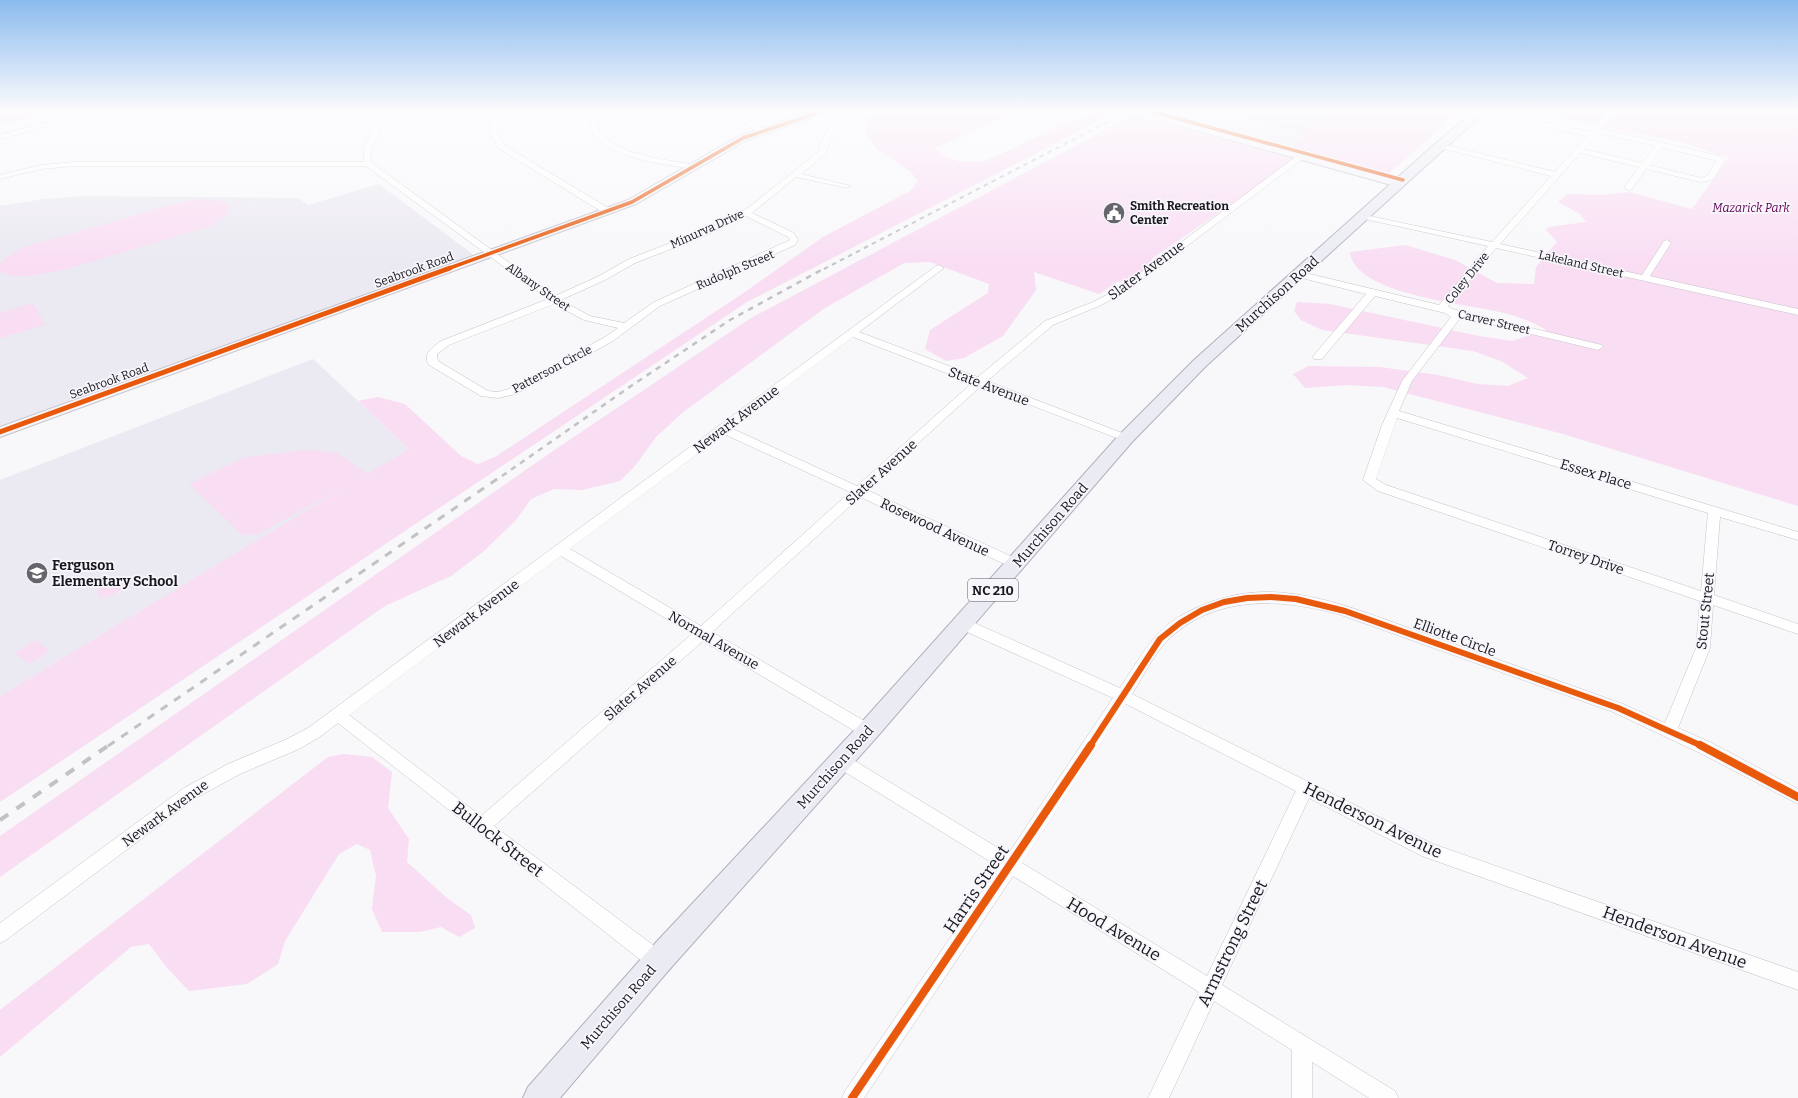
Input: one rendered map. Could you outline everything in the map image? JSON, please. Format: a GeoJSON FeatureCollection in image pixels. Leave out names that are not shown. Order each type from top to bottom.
{"type":"FeatureCollection","features":[{"type":"Feature","properties":{"kind":"main road","name":"Murchison Road"},"geometry":{"type":"LineString","coordinates":[[539,1098],[658,961],[868,731],[1126,438],[1200,363],[1423,161]]}},
{"type":"Feature","properties":{"kind":"street"},"geometry":{"type":"LineString","coordinates":[[0,177],[41,167],[74,164],[368,164],[367,161]]}},
{"type":"Feature","properties":{"kind":"street"},"geometry":{"type":"LineString","coordinates":[[526,161],[607,211]]}},
{"type":"Feature","properties":{"kind":"street"},"geometry":{"type":"LineString","coordinates":[[666,161],[693,167]]}},
{"type":"Feature","properties":{"kind":"street","name":"Seabrook Road"},"geometry":{"type":"LineString","coordinates":[[0,432],[607,211],[648,195],[702,161]]}},
{"type":"Feature","properties":{"kind":"street","name":"Minurva Drive"},"geometry":{"type":"LineString","coordinates":[[554,300],[602,278],[632,261],[704,233],[746,213],[812,161]]}},
{"type":"Feature","properties":{"kind":"street","name":"Slater Avenue"},"geometry":{"type":"LineString","coordinates":[[482,826],[702,633],[979,382],[1049,324],[1096,304],[1123,290],[1295,161]]}},
{"type":"Feature","properties":{"kind":"street"},"geometry":{"type":"LineString","coordinates":[[1326,161],[1401,182]]}},
{"type":"Feature","properties":{"kind":"street"},"geometry":{"type":"LineString","coordinates":[[1514,161],[1559,171]]}},
{"type":"Feature","properties":{"kind":"street"},"geometry":{"type":"LineString","coordinates":[[1526,161],[1559,171]]}},
{"type":"Feature","properties":{"kind":"street","name":"Coley Drive"},"geometry":{"type":"LineString","coordinates":[[1375,485],[1369,480],[1370,476],[1393,413],[1407,381],[1456,317],[1443,306],[1494,245],[1568,161]]}},
{"type":"Feature","properties":{"kind":"street"},"geometry":{"type":"LineString","coordinates":[[1625,161],[1701,180],[1708,180],[1720,161]]}},
{"type":"Feature","properties":{"kind":"street"},"geometry":{"type":"LineString","coordinates":[[1628,188],[1648,161]]}},
{"type":"Feature","properties":{"kind":"street","name":"Albany Street"},"geometry":{"type":"LineString","coordinates":[[368,164],[492,253],[554,300],[582,316],[627,327]]}},
{"type":"Feature","properties":{"kind":"street"},"geometry":{"type":"LineString","coordinates":[[796,175],[847,186]]}},
{"type":"Feature","properties":{"kind":"street","name":"Rudolph Street"},"geometry":{"type":"LineString","coordinates":[[627,327],[657,304],[792,243],[794,238],[791,235],[746,213]]}},
{"type":"Feature","properties":{"kind":"street","name":"Lakeland Street"},"geometry":{"type":"LineString","coordinates":[[1363,216],[1798,312]]}},
{"type":"Feature","properties":{"kind":"street"},"geometry":{"type":"LineString","coordinates":[[1644,278],[1666,243]]}},
{"type":"Feature","properties":{"kind":"street","name":"Newark Avenue"},"geometry":{"type":"LineString","coordinates":[[0,934],[190,793],[234,769],[293,744],[313,733],[939,268]]}},
{"type":"Feature","properties":{"kind":"street","name":"Carver Street"},"geometry":{"type":"LineString","coordinates":[[1298,274],[1598,347]]}},
{"type":"Feature","properties":{"kind":"street"},"geometry":{"type":"LineString","coordinates":[[1318,357],[1372,293]]}},
{"type":"Feature","properties":{"kind":"street","name":"Patterson Circle"},"geometry":{"type":"LineString","coordinates":[[554,300],[445,343],[432,353],[431,360],[433,363],[480,392],[491,395],[505,394],[518,389],[609,339],[627,327]]}},
{"type":"Feature","properties":{"kind":"street","name":"State Avenue"},"geometry":{"type":"LineString","coordinates":[[852,333],[1126,438]]}},
{"type":"Feature","properties":{"kind":"street","name":"Essex Place"},"geometry":{"type":"LineString","coordinates":[[1393,413],[1798,536]]}},
{"type":"Feature","properties":{"kind":"street","name":"Rosewood Avenue"},"geometry":{"type":"LineString","coordinates":[[723,428],[1016,564]]}},
{"type":"Feature","properties":{"kind":"street","name":"Torrey Drive"},"geometry":{"type":"LineString","coordinates":[[1375,485],[1798,629]]}},
{"type":"Feature","properties":{"kind":"street","name":"Stout Street"},"geometry":{"type":"LineString","coordinates":[[1670,730],[1703,648],[1714,510]]}},
{"type":"Feature","properties":{"kind":"street","name":"Normal Avenue"},"geometry":{"type":"LineString","coordinates":[[561,550],[868,731]]}},
{"type":"Feature","properties":{"kind":"street","name":"Elliotte Circle"},"geometry":{"type":"LineString","coordinates":[[1123,696],[1160,639],[1175,625],[1194,613],[1223,602],[1255,597],[1278,597],[1308,600],[1345,611],[1618,708],[1670,730],[1798,798]]}},
{"type":"Feature","properties":{"kind":"street","name":"Henderson Avenue"},"geometry":{"type":"LineString","coordinates":[[962,624],[1123,696],[1428,850],[1798,981]]}},
{"type":"Feature","properties":{"kind":"street","name":"Harris Street"},"geometry":{"type":"LineString","coordinates":[[852,1098],[1123,696]]}},
{"type":"Feature","properties":{"kind":"street","name":"Bullock Street"},"geometry":{"type":"LineString","coordinates":[[338,715],[658,961]]}},
{"type":"Feature","properties":{"kind":"street","name":"Hood Avenue"},"geometry":{"type":"LineString","coordinates":[[838,763],[849,766],[1388,1098]]}},
{"type":"Feature","properties":{"kind":"street","name":"Armstrong Street"},"geometry":{"type":"LineString","coordinates":[[1158,1098],[1306,788]]}},
{"type":"Feature","properties":{"kind":"street"},"geometry":{"type":"LineString","coordinates":[[1302,1045],[1302,1098]]}},
{"type":"Feature","properties":{"kind":"shaded area"},"geometry":{"type":"Polygon","coordinates":[[[1346,161],[1402,161],[1389,173],[1346,161]]]}},
{"type":"Feature","properties":{"kind":"shaded area"},"geometry":{"type":"Polygon","coordinates":[[[379,184],[475,256],[0,426],[0,206],[44,199],[84,196],[298,198],[308,205],[379,184]]]}},
{"type":"Feature","properties":{"kind":"shaded area"},"geometry":{"type":"Polygon","coordinates":[[[313,359],[409,449],[0,696],[0,480],[313,359]]]}},
{"type":"Feature","properties":{"kind":"green space"},"geometry":{"type":"Polygon","coordinates":[[[896,161],[1020,161],[747,302],[0,802],[0,696],[347,486],[258,534],[242,535],[189,484],[245,457],[307,450],[338,453],[367,474],[409,449],[358,401],[378,397],[405,404],[461,456],[478,464],[495,457],[742,294],[823,237],[910,191],[918,181],[910,171],[896,161]]]}},
{"type":"Feature","properties":{"kind":"green space"},"geometry":{"type":"Polygon","coordinates":[[[1047,161],[1294,161],[1154,257],[1136,280],[1117,282],[1099,294],[1034,272],[1036,290],[1003,336],[964,358],[946,361],[925,349],[930,330],[988,293],[989,284],[930,262],[904,263],[825,308],[682,413],[656,437],[635,466],[620,481],[582,490],[554,489],[531,499],[516,520],[483,552],[451,576],[385,606],[0,877],[0,836],[553,451],[751,318],[1047,161]]]}},
{"type":"Feature","properties":{"kind":"green space"},"geometry":{"type":"Polygon","coordinates":[[[1346,161],[1402,161],[1389,173],[1346,161]]]}},
{"type":"Feature","properties":{"kind":"green space","name":"Mazarick Park"},"geometry":{"type":"Polygon","coordinates":[[[1727,161],[1798,161],[1798,506],[1563,434],[1383,387],[1347,385],[1305,388],[1293,374],[1309,366],[1380,367],[1438,375],[1478,384],[1508,386],[1528,378],[1501,361],[1473,351],[1322,330],[1301,320],[1294,311],[1297,302],[1330,304],[1479,336],[1512,341],[1546,330],[1531,322],[1509,314],[1441,301],[1392,288],[1371,278],[1356,267],[1350,252],[1405,245],[1455,260],[1497,283],[1534,284],[1536,267],[1557,242],[1546,230],[1549,227],[1586,222],[1580,214],[1558,202],[1568,194],[1603,195],[1629,192],[1692,209],[1727,161]]]}},
{"type":"Feature","properties":{"kind":"green space"},"geometry":{"type":"Polygon","coordinates":[[[207,199],[225,202],[229,206],[227,213],[224,216],[208,227],[59,271],[27,276],[14,276],[0,271],[0,264],[4,259],[24,247],[185,201],[207,199]]]}},
{"type":"Feature","properties":{"kind":"green space"},"geometry":{"type":"Polygon","coordinates":[[[33,303],[45,325],[0,338],[0,313],[33,303]]]}},
{"type":"Feature","properties":{"kind":"green space"},"geometry":{"type":"Polygon","coordinates":[[[114,578],[125,587],[110,596],[100,598],[97,590],[114,578]]]}},
{"type":"Feature","properties":{"kind":"green space"},"geometry":{"type":"Polygon","coordinates":[[[36,640],[50,651],[29,664],[15,653],[36,640]]]}},
{"type":"Feature","properties":{"kind":"green space"},"geometry":{"type":"Polygon","coordinates":[[[344,754],[372,757],[392,772],[388,808],[409,839],[407,862],[447,898],[471,915],[475,928],[459,937],[441,927],[419,932],[382,932],[372,909],[376,876],[370,850],[357,844],[339,854],[285,941],[278,964],[247,984],[189,991],[168,969],[149,944],[131,947],[0,1057],[0,1010],[328,757],[344,754]]]}},
{"type":"Feature","properties":{"kind":"railway"},"geometry":{"type":"LineString","coordinates":[[824,269],[1031,161]]}},
{"type":"Feature","properties":{"kind":"railway"},"geometry":{"type":"LineString","coordinates":[[502,476],[631,386],[730,320],[825,268]]}},
{"type":"Feature","properties":{"kind":"railway"},"geometry":{"type":"LineString","coordinates":[[108,746],[503,475]]}},
{"type":"Feature","properties":{"kind":"railway"},"geometry":{"type":"LineString","coordinates":[[0,820],[109,745]]}},
{"type":"Feature","properties":{"kind":"cycle path"},"geometry":{"type":"LineString","coordinates":[[0,432],[632,202],[657,189],[701,161]]}},
{"type":"Feature","properties":{"kind":"cycle path"},"geometry":{"type":"LineString","coordinates":[[1334,161],[1403,180]]}},
{"type":"Feature","properties":{"kind":"cycle path"},"geometry":{"type":"LineString","coordinates":[[852,1098],[1077,767],[1160,639],[1180,623],[1202,610],[1224,602],[1247,598],[1271,597],[1296,599],[1345,611],[1618,708],[1706,748],[1798,797]]}},
{"type":"Feature","properties":{"kind":"place","name":"Smith Recreation Center"},"geometry":{"type":"Point","coordinates":[1114,213]}},
{"type":"Feature","properties":{"kind":"place","name":"Ferguson Elementary School"},"geometry":{"type":"Point","coordinates":[37,573]}}]}
